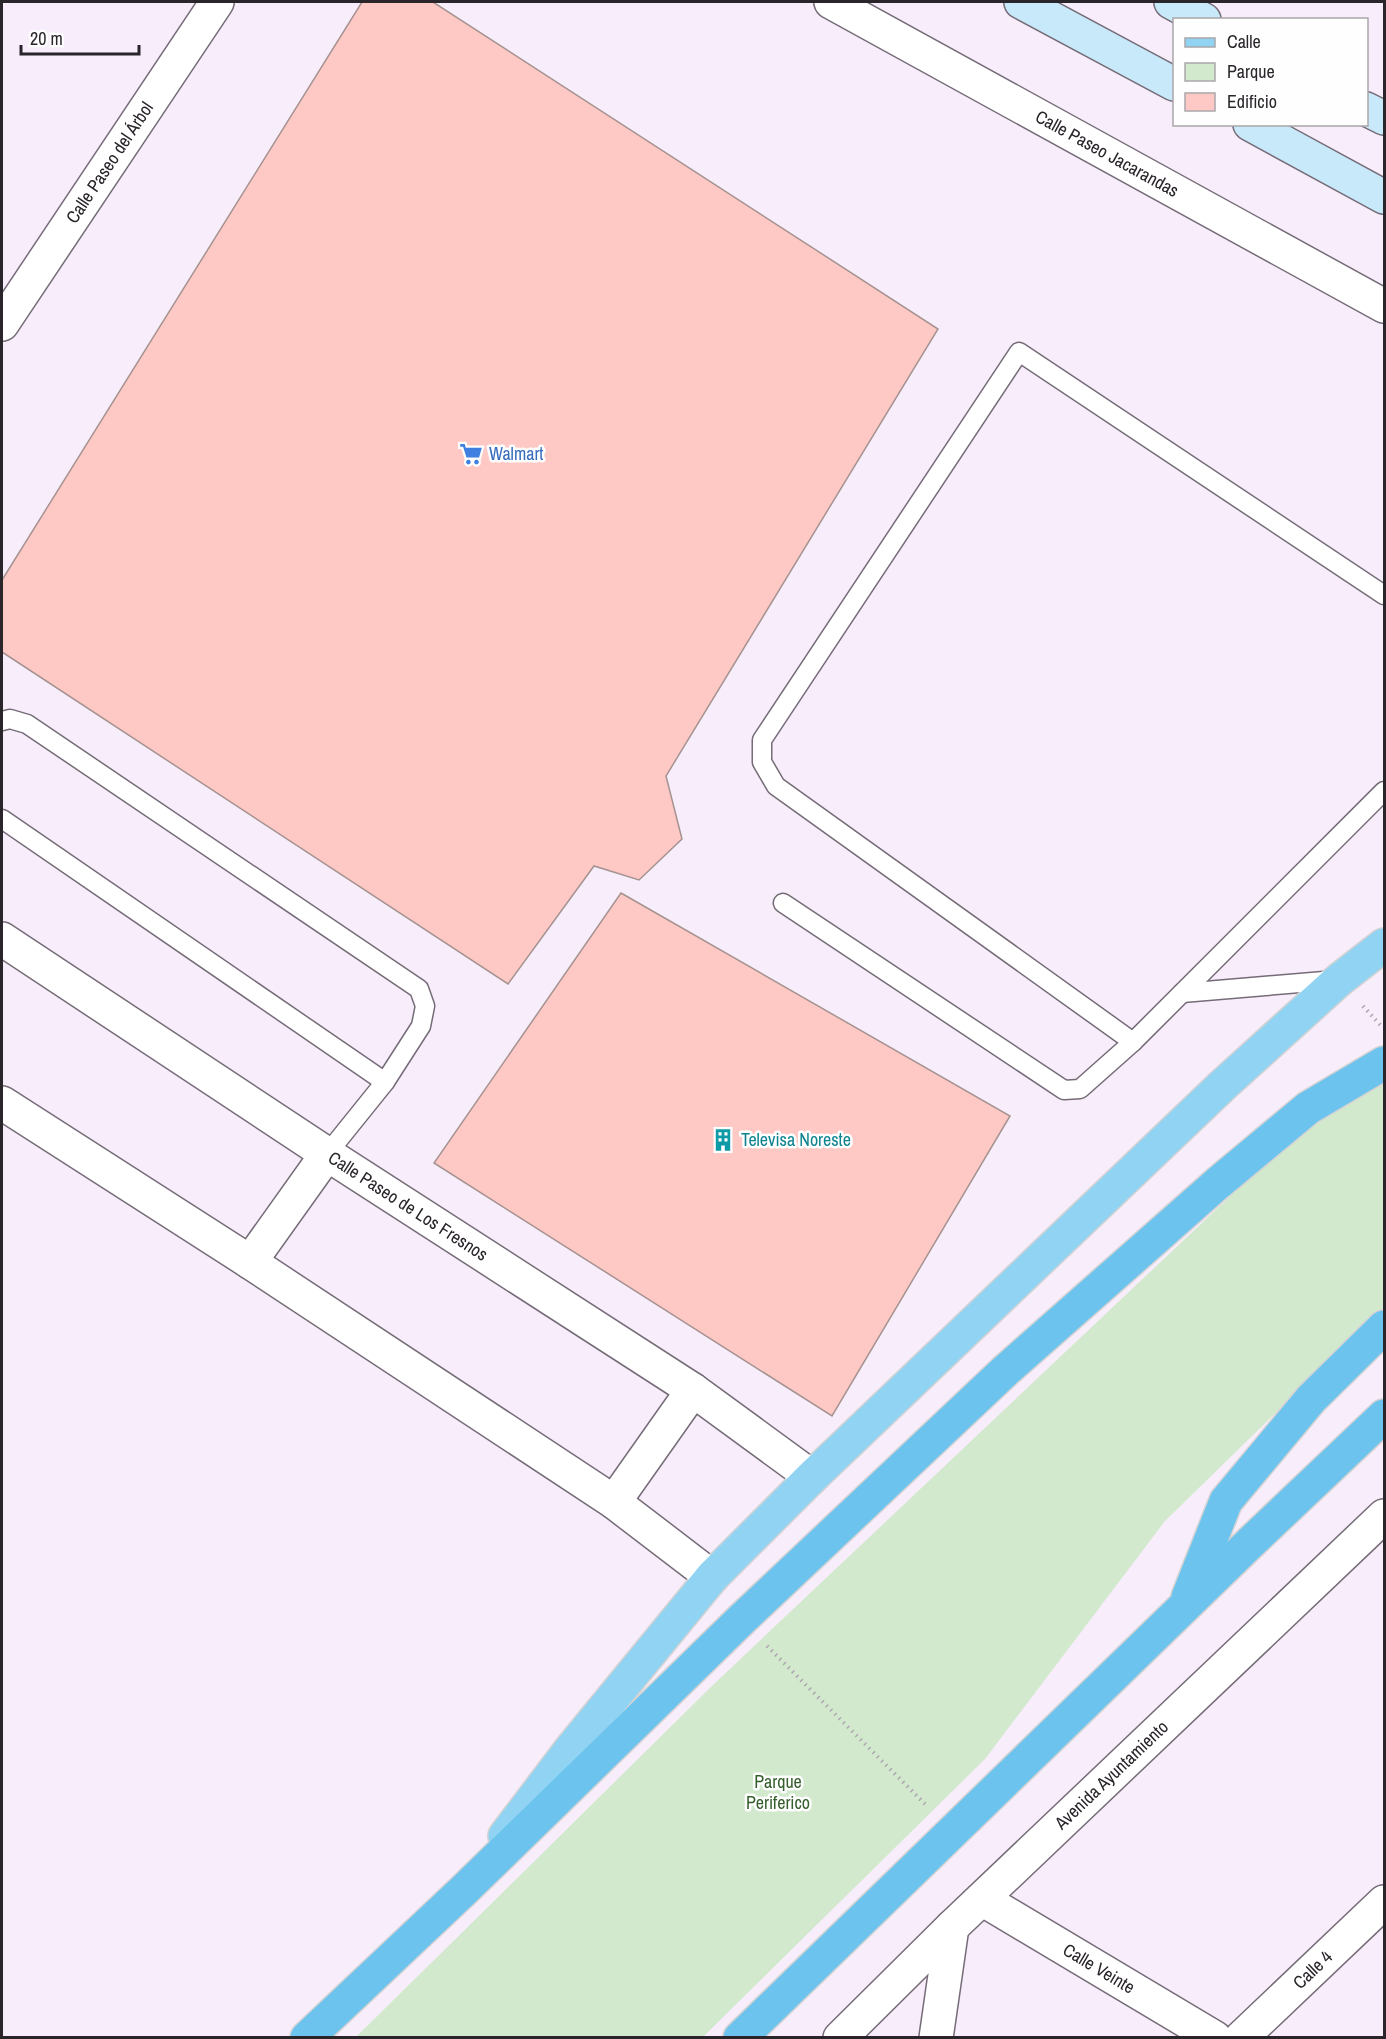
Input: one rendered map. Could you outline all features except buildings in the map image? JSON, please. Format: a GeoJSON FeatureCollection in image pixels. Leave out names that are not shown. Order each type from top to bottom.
{"type":"FeatureCollection","features":[{"type":"Feature","properties":{"kind":"highway"},"geometry":{"type":"LineString","coordinates":[[307,2037],[465,1889],[741,1620],[1005,1371],[1218,1183],[1308,1108],[1384,1064]]}},
{"type":"Feature","properties":{"kind":"highway"},"geometry":{"type":"LineString","coordinates":[[1183,1610],[1226,1501],[1311,1399],[1384,1327]]}},
{"type":"Feature","properties":{"kind":"highway"},"geometry":{"type":"LineString","coordinates":[[740,2037],[1384,1416]]}},
{"type":"Feature","properties":{"kind":"main road"},"geometry":{"type":"LineString","coordinates":[[1022,2],[1173,83]]}},
{"type":"Feature","properties":{"kind":"main road"},"geometry":{"type":"LineString","coordinates":[[1171,2],[1200,18]]}},
{"type":"Feature","properties":{"kind":"main road"},"geometry":{"type":"LineString","coordinates":[[1368,110],[1384,118]]}},
{"type":"Feature","properties":{"kind":"main road"},"geometry":{"type":"LineString","coordinates":[[1254,126],[1384,197]]}},
{"type":"Feature","properties":{"kind":"main road"},"geometry":{"type":"LineString","coordinates":[[465,1889],[571,1749],[712,1577],[812,1477],[1223,1085],[1339,980],[1384,945]]}},
{"type":"Feature","properties":{"kind":"street","name":"Calle Paseo del Árbol"},"geometry":{"type":"LineString","coordinates":[[2,324],[217,2]]}},
{"type":"Feature","properties":{"kind":"street","name":"Calle Paseo Jacarandas"},"geometry":{"type":"LineString","coordinates":[[831,2],[1384,306]]}},
{"type":"Feature","properties":{"kind":"street","name":"Calle Paseo de Los Fresnos"},"geometry":{"type":"LineString","coordinates":[[2,939],[327,1154],[693,1390],[812,1477]]}},
{"type":"Feature","properties":{"kind":"street"},"geometry":{"type":"LineString","coordinates":[[2,1103],[250,1262],[614,1502],[712,1577]]}},
{"type":"Feature","properties":{"kind":"street"},"geometry":{"type":"LineString","coordinates":[[250,1262],[327,1154]]}},
{"type":"Feature","properties":{"kind":"street"},"geometry":{"type":"LineString","coordinates":[[614,1502],[693,1390]]}},
{"type":"Feature","properties":{"kind":"street","name":"Avenida Ayuntamiento"},"geometry":{"type":"LineString","coordinates":[[840,2037],[952,1927],[1383,1521]]}},
{"type":"Feature","properties":{"kind":"street","name":"Calle Veinte"},"geometry":{"type":"LineString","coordinates":[[982,1899],[1215,2037]]}},
{"type":"Feature","properties":{"kind":"street","name":"Calle 4"},"geometry":{"type":"LineString","coordinates":[[1241,2037],[1384,1902]]}},
{"type":"Feature","properties":{"kind":"street"},"geometry":{"type":"LineString","coordinates":[[936,2037],[952,1927]]}},
{"type":"Feature","properties":{"kind":"lane"},"geometry":{"type":"LineString","coordinates":[[1133,1042],[776,786],[762,762],[762,740],[1019,352],[1384,595]]}},
{"type":"Feature","properties":{"kind":"lane"},"geometry":{"type":"LineString","coordinates":[[2,721],[10,719],[27,724],[419,989],[425,1006],[421,1026],[385,1082],[327,1154]]}},
{"type":"Feature","properties":{"kind":"lane"},"geometry":{"type":"LineString","coordinates":[[783,903],[1064,1090],[1080,1089],[1133,1042],[1384,791]]}},
{"type":"Feature","properties":{"kind":"lane"},"geometry":{"type":"LineString","coordinates":[[2,819],[385,1082]]}},
{"type":"Feature","properties":{"kind":"lane"},"geometry":{"type":"LineString","coordinates":[[1182,993],[1339,980]]}},
{"type":"Feature","properties":{"kind":"path"},"geometry":{"type":"LineString","coordinates":[[741,1620],[951,1832]]}},
{"type":"Feature","properties":{"kind":"green space","name":"Parque Periferico"},"geometry":{"type":"Polygon","coordinates":[[[1384,1046],[1384,1307],[1165,1521],[985,1759],[703,2037],[355,2038],[715,1683],[1313,1118],[1384,1046]]]}},
{"type":"Feature","properties":{"kind":"place","name":"Walmart"},"geometry":{"type":"Point","coordinates":[471,454]}},
{"type":"Feature","properties":{"kind":"place","name":"Televisa Noreste"},"geometry":{"type":"Point","coordinates":[723,1140]}}]}
